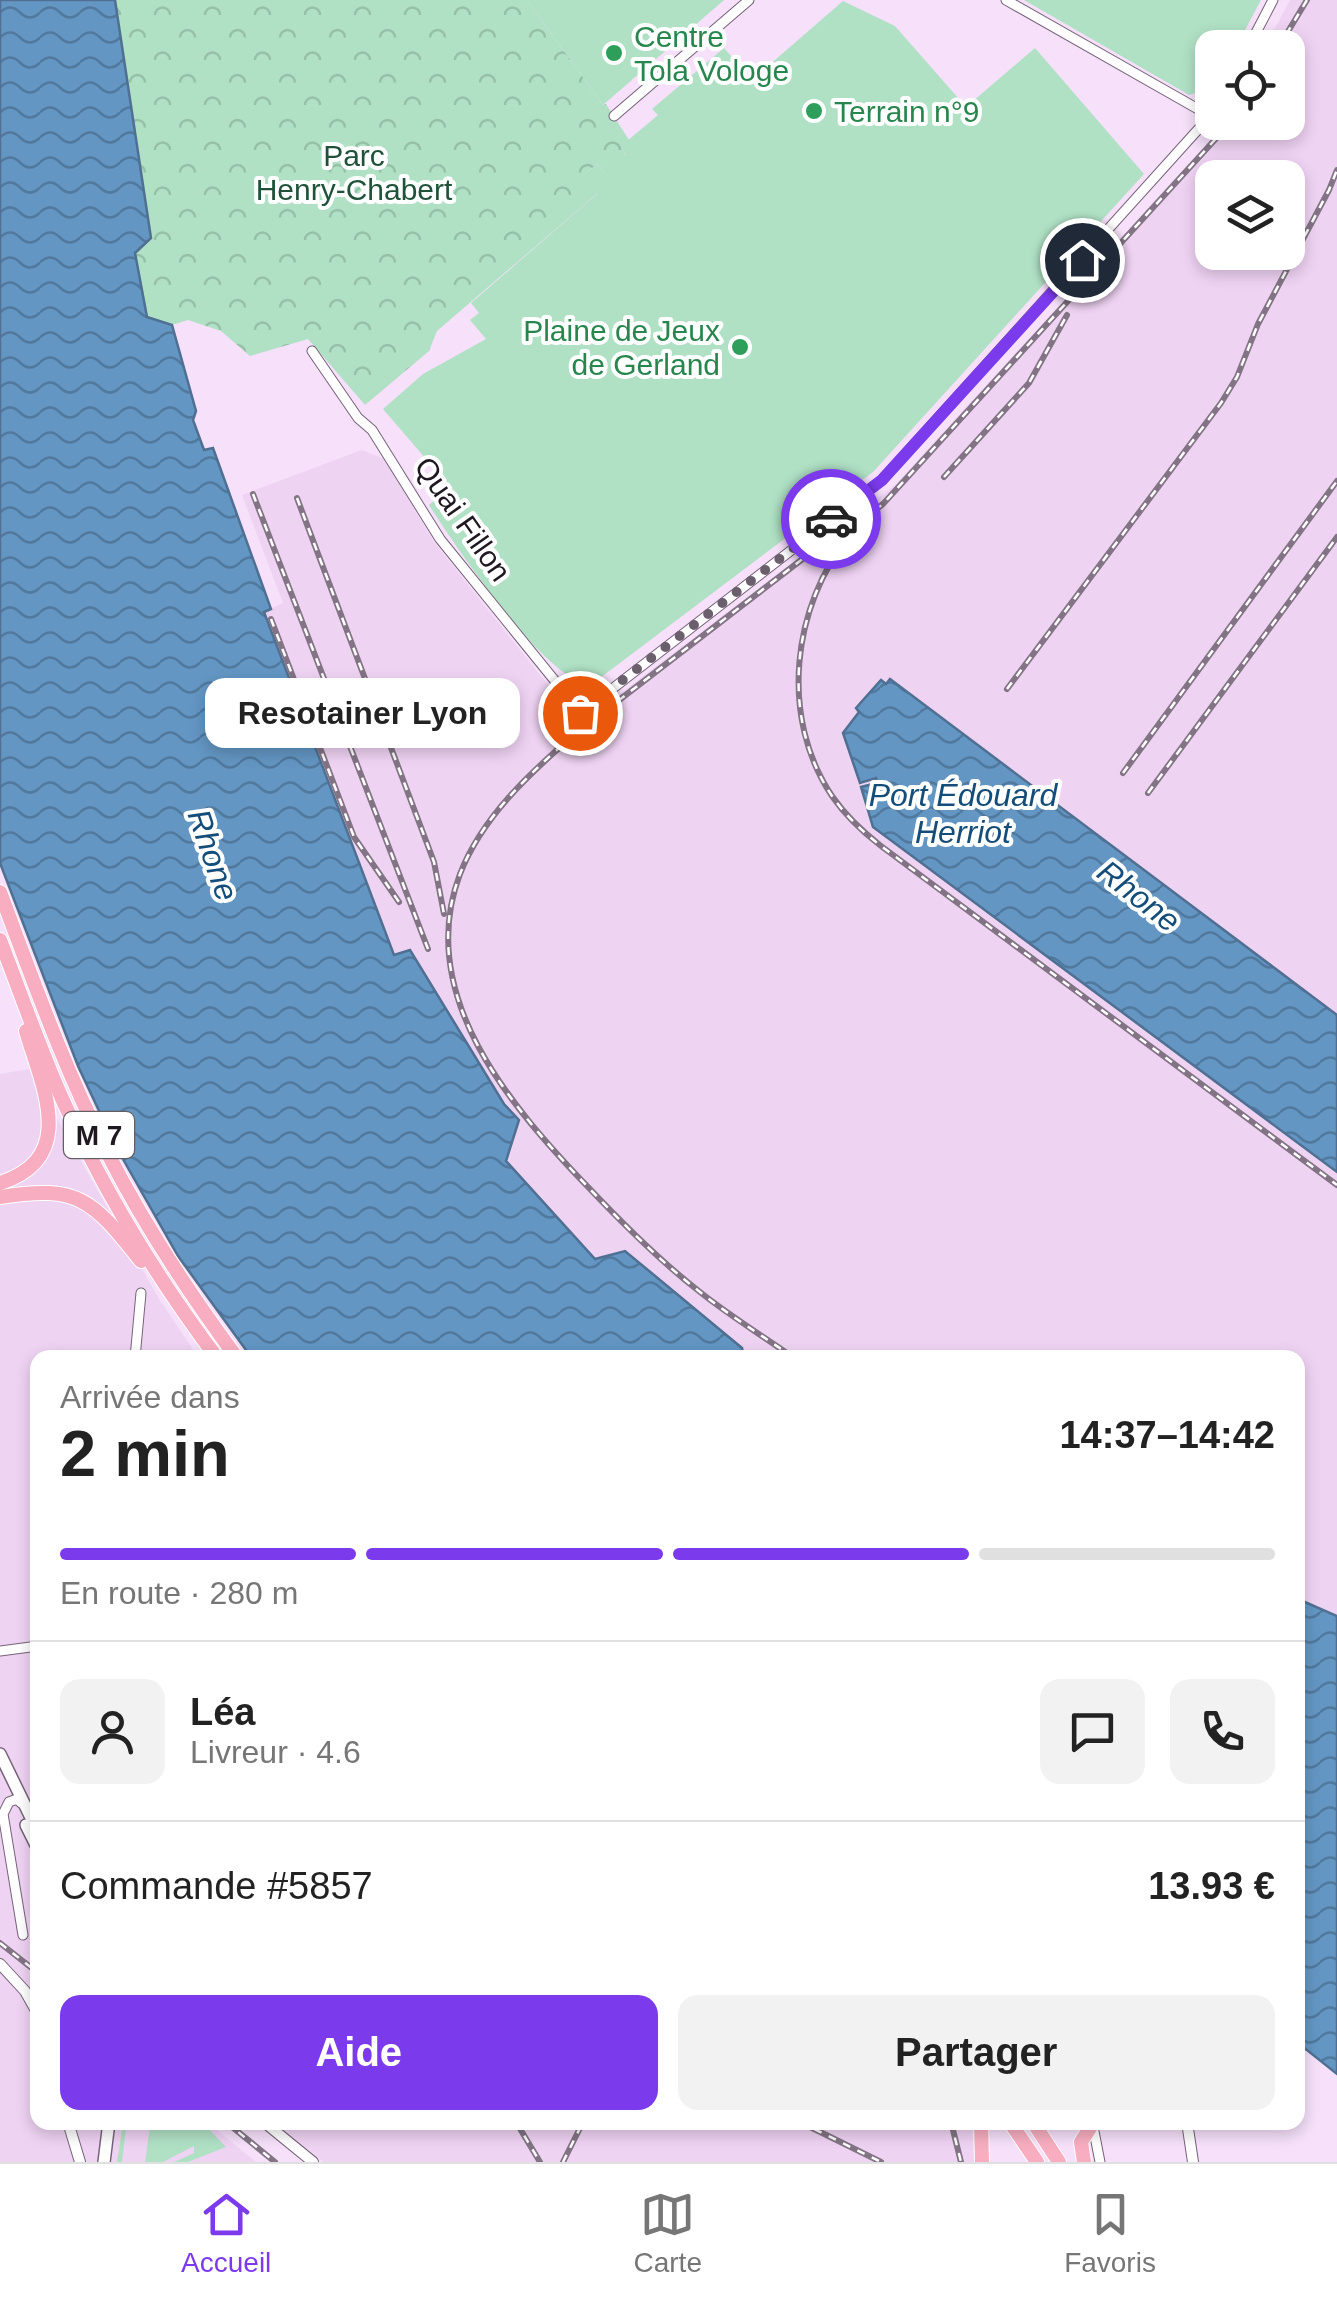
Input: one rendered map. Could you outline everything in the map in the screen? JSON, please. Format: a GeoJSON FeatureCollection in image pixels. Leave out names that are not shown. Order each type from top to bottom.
{"type":"FeatureCollection","features":[{"type":"Feature","properties":{"kind":"highway","name":"M 7"},"geometry":{"type":"LineString","coordinates":[[0,892],[58,1043],[108,1154],[173,1267],[232,1350]]}},
{"type":"Feature","properties":{"kind":"highway","name":"M 7"},"geometry":{"type":"LineString","coordinates":[[1,942],[75,1126],[124,1218],[210,1350]]}},
{"type":"Feature","properties":{"kind":"highway"},"geometry":{"type":"LineString","coordinates":[[0,1182],[21,1174],[35,1162],[46,1142],[50,1123],[1,942]]}},
{"type":"Feature","properties":{"kind":"highway"},"geometry":{"type":"LineString","coordinates":[[0,1197],[54,1191],[87,1203],[115,1229],[194,1326]]}},
{"type":"Feature","properties":{"kind":"highway"},"geometry":{"type":"LineString","coordinates":[[980,2130],[982,2162]]}},
{"type":"Feature","properties":{"kind":"highway"},"geometry":{"type":"LineString","coordinates":[[1015,2130],[1036,2162]]}},
{"type":"Feature","properties":{"kind":"highway"},"geometry":{"type":"LineString","coordinates":[[1038,2130],[1059,2162]]}},
{"type":"Feature","properties":{"kind":"highway"},"geometry":{"type":"LineString","coordinates":[[1084,2162],[1081,2142],[1089,2130]]}},
{"type":"Feature","properties":{"kind":"main road"},"geometry":{"type":"LineString","coordinates":[[0,1754],[30,1832]]}},
{"type":"Feature","properties":{"kind":"main road"},"geometry":{"type":"LineString","coordinates":[[0,1772],[30,1819]]}},
{"type":"Feature","properties":{"kind":"main road"},"geometry":{"type":"LineString","coordinates":[[104,2162],[110,2130]]}},
{"type":"Feature","properties":{"kind":"main road"},"geometry":{"type":"LineString","coordinates":[[112,2130],[112,2162]]}},
{"type":"Feature","properties":{"kind":"street"},"geometry":{"type":"LineString","coordinates":[[614,116],[749,0]]}},
{"type":"Feature","properties":{"kind":"street"},"geometry":{"type":"LineString","coordinates":[[1006,0],[1195,106]]}},
{"type":"Feature","properties":{"kind":"street"},"geometry":{"type":"LineString","coordinates":[[1258,30],[1274,0]]}},
{"type":"Feature","properties":{"kind":"street","name":"Quai Fillon"},"geometry":{"type":"LineString","coordinates":[[312,351],[358,418],[372,430],[440,539],[580,713],[882,480],[1195,135]]}},
{"type":"Feature","properties":{"kind":"street"},"geometry":{"type":"LineString","coordinates":[[135,1350],[140,1293]]}},
{"type":"Feature","properties":{"kind":"street"},"geometry":{"type":"LineString","coordinates":[[0,1652],[30,1647]]}},
{"type":"Feature","properties":{"kind":"street"},"geometry":{"type":"LineString","coordinates":[[19,1802],[6,1804],[3,1814],[23,1935]]}},
{"type":"Feature","properties":{"kind":"street"},"geometry":{"type":"LineString","coordinates":[[24,1820],[30,1825]]}},
{"type":"Feature","properties":{"kind":"street"},"geometry":{"type":"LineString","coordinates":[[0,1964],[30,2000]]}},
{"type":"Feature","properties":{"kind":"street"},"geometry":{"type":"LineString","coordinates":[[70,2130],[80,2162]]}},
{"type":"Feature","properties":{"kind":"street"},"geometry":{"type":"LineString","coordinates":[[274,2130],[312,2162]]}},
{"type":"Feature","properties":{"kind":"street"},"geometry":{"type":"LineString","coordinates":[[1094,2130],[1100,2162]]}},
{"type":"Feature","properties":{"kind":"street"},"geometry":{"type":"LineString","coordinates":[[1188,2130],[1193,2162]]}},
{"type":"Feature","properties":{"kind":"shaded area","name":"Port Édouard Herriot"},"geometry":{"type":"Polygon","coordinates":[[[1290,0],[1337,0],[1337,1015],[891,680],[860,711],[860,782],[876,778],[873,827],[1337,1172],[1337,1616],[1305,1602],[1305,1350],[742,1350],[625,1252],[595,1259],[506,1161],[519,1120],[394,956],[264,611],[283,603],[242,495],[362,450],[384,459],[434,542],[553,691],[583,722],[896,484],[1210,140],[1305,140],[1305,30],[1274,30],[1290,0]]]}},
{"type":"Feature","properties":{"kind":"shaded area"},"geometry":{"type":"Polygon","coordinates":[[[29,1069],[159,1299],[193,1350],[30,1350],[30,2130],[217,2130],[256,2162],[0,2162],[0,1074],[29,1069]]]}},
{"type":"Feature","properties":{"kind":"shaded area"},"geometry":{"type":"Polygon","coordinates":[[[283,2130],[974,2130],[976,2162],[324,2162],[283,2130]]]}},
{"type":"Feature","properties":{"kind":"green space","name":"Parc Henry-Chabert"},"geometry":{"type":"Polygon","coordinates":[[[115,0],[527,0],[629,140],[621,147],[626,156],[606,174],[597,164],[585,174],[599,192],[437,331],[429,351],[365,405],[308,339],[250,356],[221,331],[188,320],[172,325],[147,317],[135,253],[151,237],[115,0]]]}},
{"type":"Feature","properties":{"kind":"green space","name":"Centre Tola Vologe"},"geometry":{"type":"Polygon","coordinates":[[[527,0],[724,0],[603,105],[527,0]]]}},
{"type":"Feature","properties":{"kind":"green space"},"geometry":{"type":"Polygon","coordinates":[[[1024,0],[1261,0],[1245,30],[1195,30],[1195,93],[1189,95],[1024,0]]]}},
{"type":"Feature","properties":{"kind":"green space","name":"Plaine de Jeux de Gerland"},"geometry":{"type":"Polygon","coordinates":[[[843,1],[895,26],[966,107],[1035,48],[1144,174],[873,472],[604,675],[590,681],[575,679],[558,668],[518,627],[457,547],[429,505],[450,487],[383,409],[423,374],[486,339],[470,320],[479,313],[471,303],[598,193],[584,175],[597,164],[605,173],[626,155],[620,147],[658,115],[652,109],[724,48],[752,80],[843,1]]]}},
{"type":"Feature","properties":{"kind":"green space"},"geometry":{"type":"Polygon","coordinates":[[[122,2130],[126,2130],[122,2162],[117,2162],[122,2130]]]}},
{"type":"Feature","properties":{"kind":"green space"},"geometry":{"type":"Polygon","coordinates":[[[150,2130],[210,2130],[226,2147],[188,2162],[174,2162],[194,2153],[194,2146],[163,2162],[145,2162],[150,2130]]]}},
{"type":"Feature","properties":{"kind":"water","name":"Rhone"},"geometry":{"type":"Polygon","coordinates":[[[0,0],[115,0],[151,238],[135,253],[147,317],[172,325],[196,411],[193,420],[204,450],[213,448],[271,609],[264,612],[394,955],[410,950],[504,1104],[519,1120],[506,1161],[595,1259],[625,1251],[742,1350],[246,1350],[178,1256],[115,1145],[78,1066],[0,863],[0,0]]]}},
{"type":"Feature","properties":{"kind":"water","name":"Port Édouard Herriot"},"geometry":{"type":"Polygon","coordinates":[[[890,679],[1337,1015],[1337,1172],[873,827],[861,787],[877,783],[876,778],[860,783],[843,733],[859,712],[856,708],[881,680],[886,684],[890,679]]]}},
{"type":"Feature","properties":{"kind":"water"},"geometry":{"type":"Polygon","coordinates":[[[1305,1602],[1337,1616],[1337,2074],[1305,2049],[1305,1602]]]}},
{"type":"Feature","properties":{"kind":"railway"},"geometry":{"type":"LineString","coordinates":[[1289,30],[1307,0]]}},
{"type":"Feature","properties":{"kind":"railway"},"geometry":{"type":"LineString","coordinates":[[782,1350],[711,1301],[643,1242],[559,1156],[502,1085],[478,1046],[460,1005],[450,963],[449,919],[460,874],[494,815],[575,734],[809,554],[883,504],[1215,140]]}},
{"type":"Feature","properties":{"kind":"railway"},"geometry":{"type":"LineString","coordinates":[[1007,689],[1221,403],[1337,170]]}},
{"type":"Feature","properties":{"kind":"railway"},"geometry":{"type":"LineString","coordinates":[[944,477],[1029,383],[1067,315]]}},
{"type":"Feature","properties":{"kind":"railway"},"geometry":{"type":"LineString","coordinates":[[1123,773],[1337,481]]}},
{"type":"Feature","properties":{"kind":"railway"},"geometry":{"type":"LineString","coordinates":[[253,494],[428,949]]}},
{"type":"Feature","properties":{"kind":"railway"},"geometry":{"type":"LineString","coordinates":[[297,498],[434,862],[444,914]]}},
{"type":"Feature","properties":{"kind":"railway"},"geometry":{"type":"LineString","coordinates":[[850,535],[830,563],[815,595],[799,662],[804,732],[815,765],[837,803],[881,846],[1337,1185]]}},
{"type":"Feature","properties":{"kind":"railway"},"geometry":{"type":"LineString","coordinates":[[1148,793],[1337,537]]}},
{"type":"Feature","properties":{"kind":"railway"},"geometry":{"type":"LineString","coordinates":[[271,619],[354,837],[399,902]]}},
{"type":"Feature","properties":{"kind":"railway"},"geometry":{"type":"LineString","coordinates":[[0,1943],[30,1967]]}},
{"type":"Feature","properties":{"kind":"railway"},"geometry":{"type":"LineString","coordinates":[[236,2130],[275,2162]]}},
{"type":"Feature","properties":{"kind":"railway"},"geometry":{"type":"LineString","coordinates":[[521,2130],[540,2162]]}},
{"type":"Feature","properties":{"kind":"railway"},"geometry":{"type":"LineString","coordinates":[[563,2162],[579,2130]]}},
{"type":"Feature","properties":{"kind":"railway"},"geometry":{"type":"LineString","coordinates":[[816,2130],[881,2162]]}},
{"type":"Feature","properties":{"kind":"railway"},"geometry":{"type":"LineString","coordinates":[[953,2130],[961,2162]]}},
{"type":"Feature","properties":{"kind":"way so far"},"geometry":{"type":"LineString","coordinates":[[580,713],[831,519]]}},
{"type":"Feature","properties":{"kind":"place","name":"Centre Tola Vologe"},"geometry":{"type":"Point","coordinates":[614,53]}},
{"type":"Feature","properties":{"kind":"place","name":"Terrain n°9"},"geometry":{"type":"Point","coordinates":[814,111]}},
{"type":"Feature","properties":{"kind":"place","name":"Plaine de Jeux de Gerland"},"geometry":{"type":"Point","coordinates":[740,347]}},
{"type":"Feature","properties":{"kind":"place","name":"Resotainer Lyon"},"geometry":{"type":"Point","coordinates":[580,713]}},
{"type":"Feature","properties":{"kind":"route"},"geometry":{"type":"LineString","coordinates":[[831,519],[882,480],[1082,260]]}}]}
